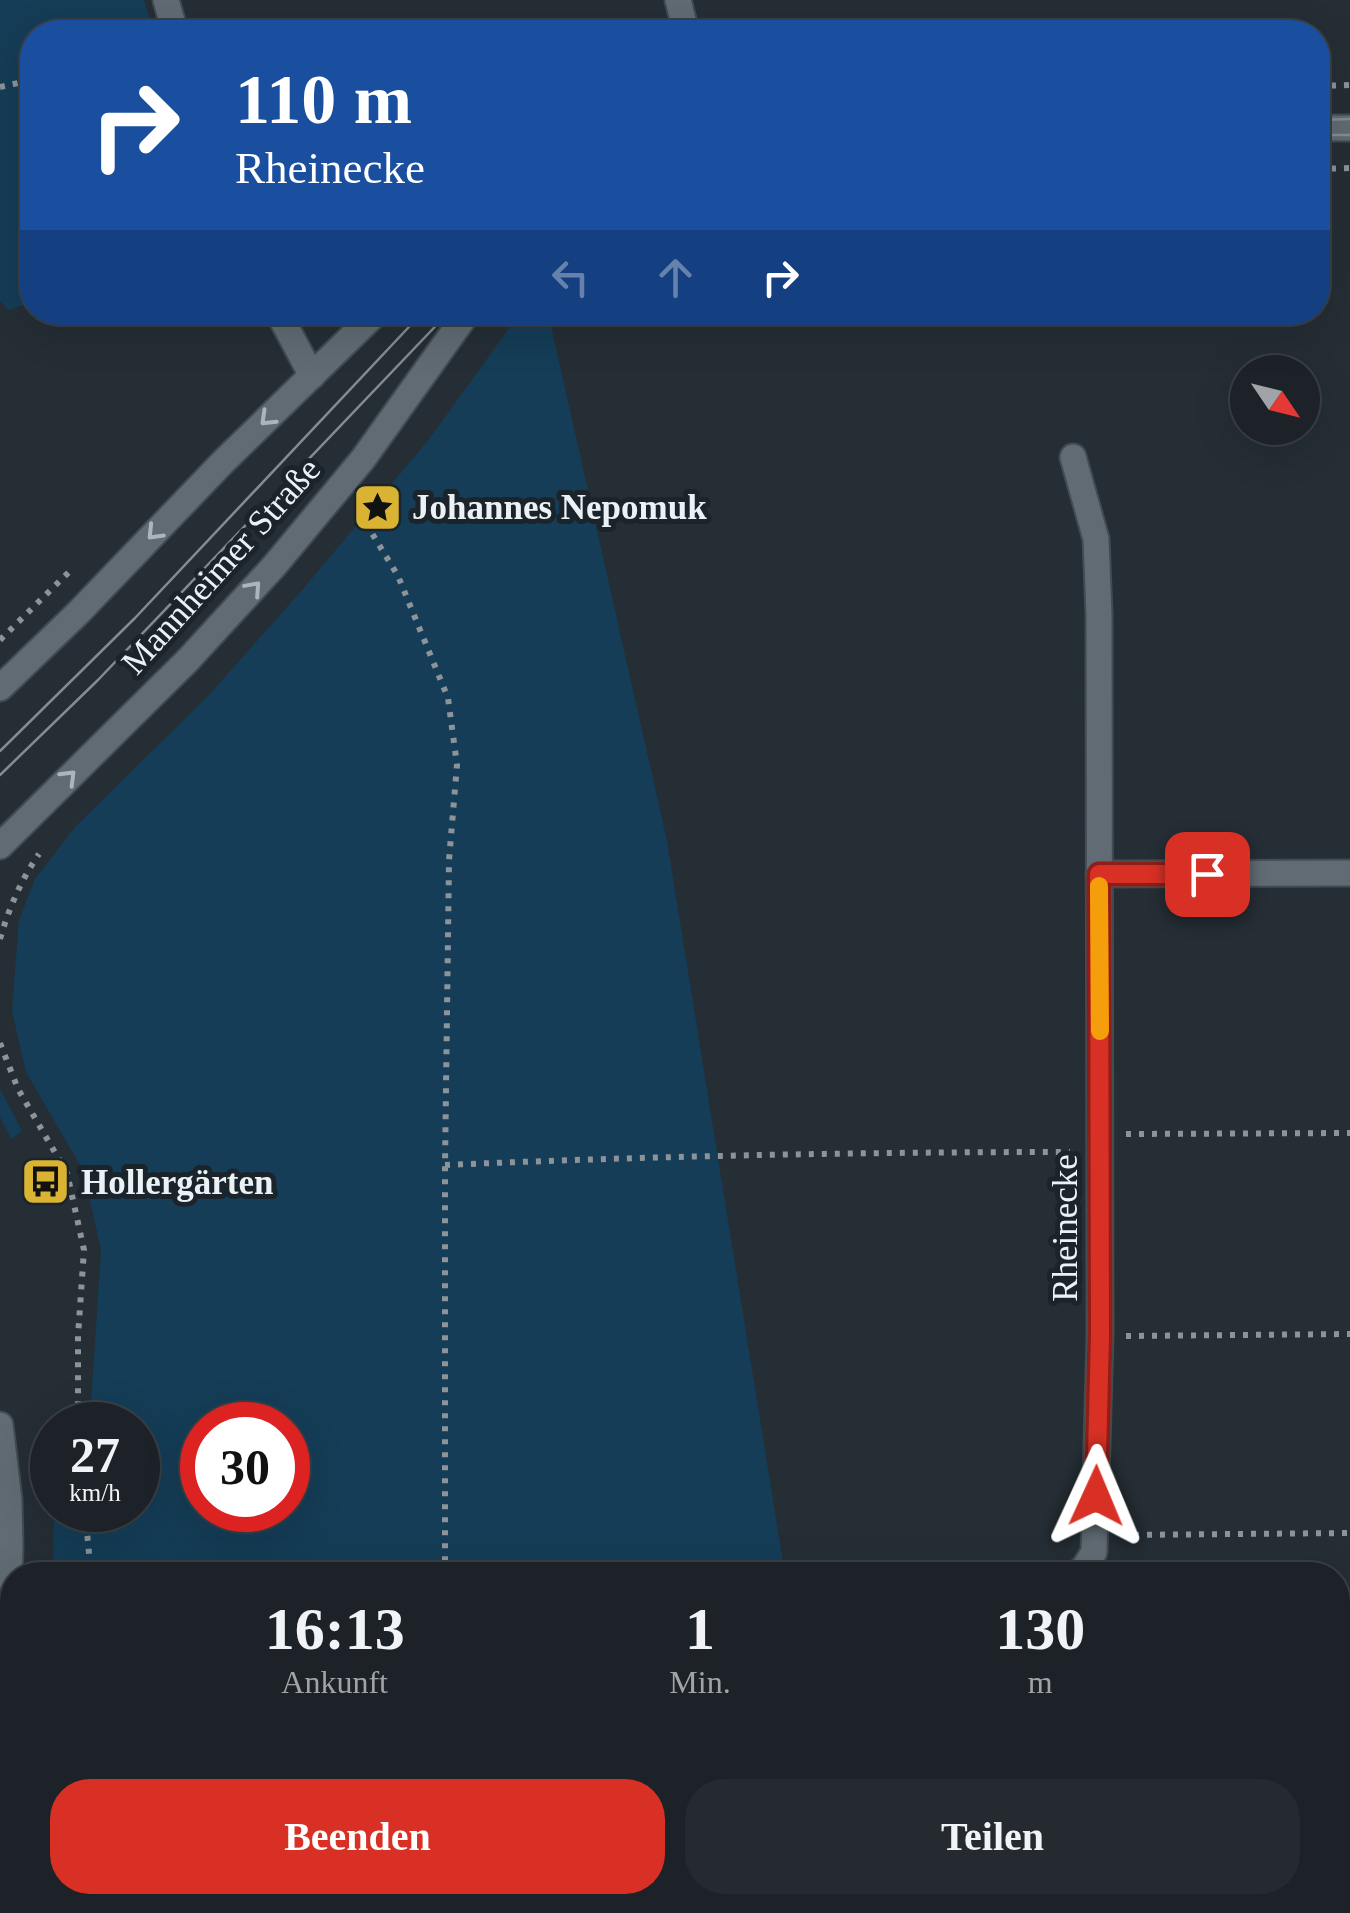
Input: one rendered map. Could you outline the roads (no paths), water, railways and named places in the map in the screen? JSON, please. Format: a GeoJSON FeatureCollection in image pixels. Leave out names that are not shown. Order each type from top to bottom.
{"type":"FeatureCollection","features":[{"type":"Feature","properties":{"kind":"street"},"geometry":{"type":"LineString","coordinates":[[285,325],[312,376]]}},
{"type":"Feature","properties":{"kind":"street","name":"Mannheimer Straße"},"geometry":{"type":"LineString","coordinates":[[0,688],[364,325]]}},
{"type":"Feature","properties":{"kind":"street","name":"Mannheimer Straße"},"geometry":{"type":"LineString","coordinates":[[0,846],[188,660],[274,566],[363,460],[459,325]]}},
{"type":"Feature","properties":{"kind":"street","name":"Rheinecke"},"geometry":{"type":"LineString","coordinates":[[1073,458],[1096,539],[1099,614],[1100,1336],[1095,1535],[1094,1552],[1088,1562]]}},
{"type":"Feature","properties":{"kind":"street"},"geometry":{"type":"LineString","coordinates":[[1099,874],[1350,873]]}},
{"type":"Feature","properties":{"kind":"street"},"geometry":{"type":"LineString","coordinates":[[0,1425],[9,1500],[10,1562]]}},
{"type":"Feature","properties":{"kind":"tram line"},"geometry":{"type":"LineString","coordinates":[[1330,120],[1350,119]]}},
{"type":"Feature","properties":{"kind":"tram line"},"geometry":{"type":"LineString","coordinates":[[1330,135],[1350,135]]}},
{"type":"Feature","properties":{"kind":"tram line"},"geometry":{"type":"LineString","coordinates":[[0,751],[135,618],[411,325]]}},
{"type":"Feature","properties":{"kind":"tram line"},"geometry":{"type":"LineString","coordinates":[[0,775],[98,680],[437,325]]}},
{"type":"Feature","properties":{"kind":"place","name":"Johannes Nepomuk"},"geometry":{"type":"Point","coordinates":[377,507]}},
{"type":"Feature","properties":{"kind":"place","name":"Hollergärten"},"geometry":{"type":"Point","coordinates":[46,1182]}}]}
